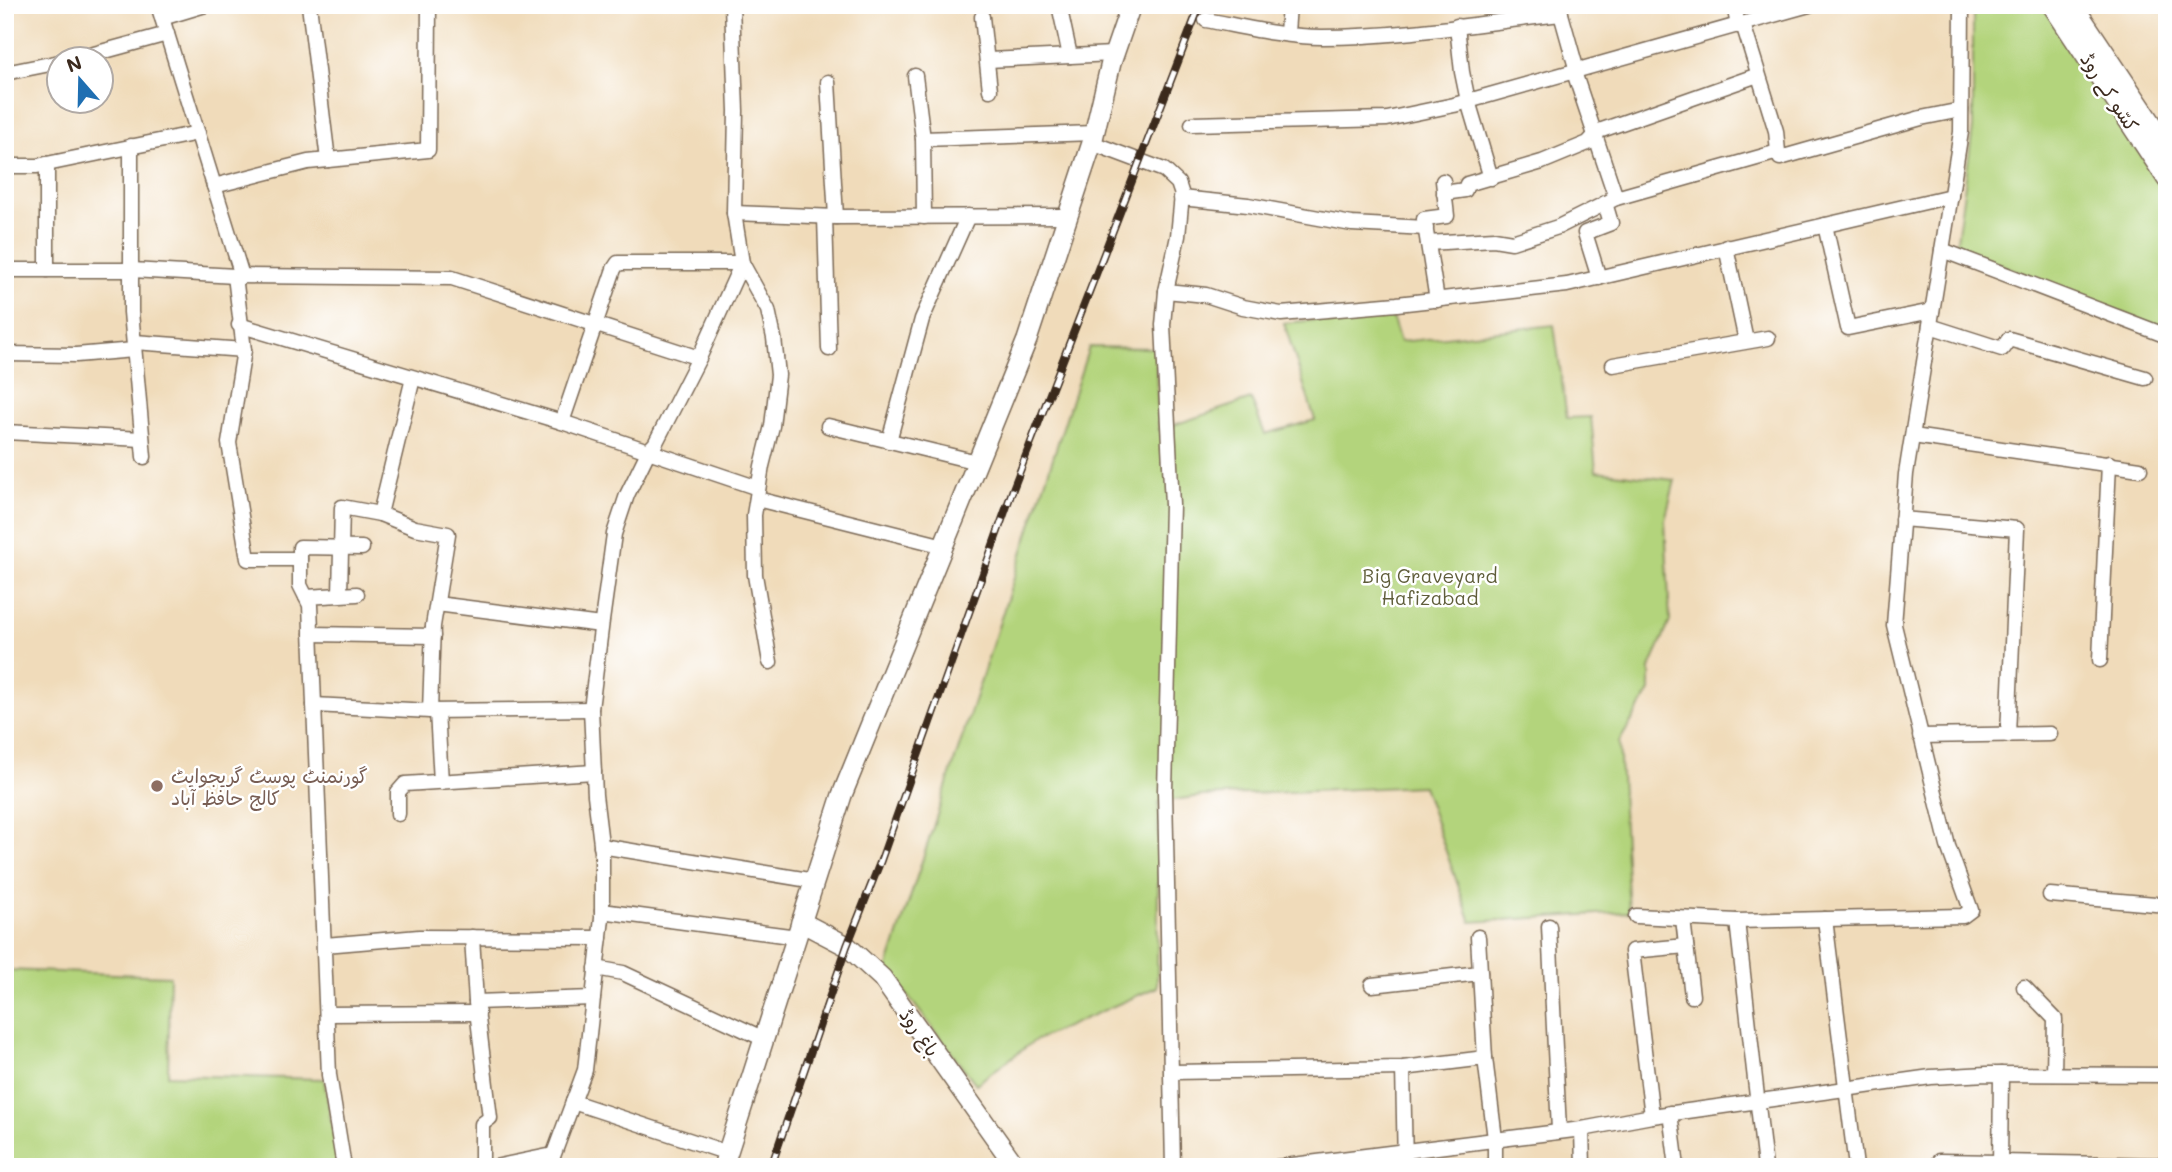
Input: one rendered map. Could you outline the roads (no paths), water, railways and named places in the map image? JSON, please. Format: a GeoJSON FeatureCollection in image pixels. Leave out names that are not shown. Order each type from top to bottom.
{"type":"FeatureCollection","features":[{"type":"Feature","properties":{"kind":"street"},"geometry":{"type":"LineString","coordinates":[[205,5],[160,11],[214,186],[238,276],[244,350],[229,443],[248,558],[300,559]]}},
{"type":"Feature","properties":{"kind":"street"},"geometry":{"type":"LineString","coordinates":[[309,5],[328,160]]}},
{"type":"Feature","properties":{"kind":"street"},"geometry":{"type":"LineString","coordinates":[[214,186],[308,162],[428,150],[429,5]]}},
{"type":"Feature","properties":{"kind":"street"},"geometry":{"type":"LineString","coordinates":[[732,5],[736,111],[734,213],[741,263],[768,310],[778,375],[772,426],[754,515],[755,575],[770,662]]}},
{"type":"Feature","properties":{"kind":"street"},"geometry":{"type":"LineString","coordinates":[[1059,5],[1070,56]]}},
{"type":"Feature","properties":{"kind":"street"},"geometry":{"type":"LineString","coordinates":[[573,1102],[726,1160],[842,795],[1027,340],[1093,138],[1113,54],[1131,5]]}},
{"type":"Feature","properties":{"kind":"street"},"geometry":{"type":"LineString","coordinates":[[1287,33],[1289,5]]}},
{"type":"Feature","properties":{"kind":"street"},"geometry":{"type":"LineString","coordinates":[[1492,5],[1493,22]]}},
{"type":"Feature","properties":{"kind":"street"},"geometry":{"type":"LineString","coordinates":[[1734,5],[1776,131],[1780,158],[1921,118],[1961,110]]}},
{"type":"Feature","properties":{"kind":"street"},"geometry":{"type":"LineString","coordinates":[[1192,124],[1388,119],[1468,101],[1809,5]]}},
{"type":"Feature","properties":{"kind":"street"},"geometry":{"type":"LineString","coordinates":[[1636,916],[1737,921],[1963,916],[1971,910],[1948,846],[1894,625],[1902,519],[1913,436],[1961,132],[1962,5]]}},
{"type":"Feature","properties":{"kind":"street","name":"کسّو کے روڈ"},"geometry":{"type":"LineString","coordinates":[[2052,5],[2167,179]]}},
{"type":"Feature","properties":{"kind":"street","name":"کسّو کے روڈ"},"geometry":{"type":"LineString","coordinates":[[2073,5],[2167,146]]}},
{"type":"Feature","properties":{"kind":"street"},"geometry":{"type":"LineString","coordinates":[[1206,20],[1321,37],[1415,31],[1493,22],[1560,10],[1575,71],[1596,135],[1610,200],[1611,223],[1585,233],[1599,278]]}},
{"type":"Feature","properties":{"kind":"street"},"geometry":{"type":"LineString","coordinates":[[982,17],[990,90]]}},
{"type":"Feature","properties":{"kind":"street"},"geometry":{"type":"LineString","coordinates":[[1457,26],[1468,101],[1491,178]]}},
{"type":"Feature","properties":{"kind":"street"},"geometry":{"type":"LineString","coordinates":[[116,48],[167,34]]}},
{"type":"Feature","properties":{"kind":"street"},"geometry":{"type":"LineString","coordinates":[[988,60],[1113,54]]}},
{"type":"Feature","properties":{"kind":"street"},"geometry":{"type":"LineString","coordinates":[[5,73],[46,65]]}},
{"type":"Feature","properties":{"kind":"street"},"geometry":{"type":"LineString","coordinates":[[1437,300],[1424,219],[1447,216],[1444,187],[1465,190],[1467,184],[1542,162],[1588,143],[1599,131],[1758,75]]}},
{"type":"Feature","properties":{"kind":"street"},"geometry":{"type":"LineString","coordinates":[[915,76],[923,139],[924,216]]}},
{"type":"Feature","properties":{"kind":"street"},"geometry":{"type":"LineString","coordinates":[[828,82],[831,217],[829,349]]}},
{"type":"Feature","properties":{"kind":"street"},"geometry":{"type":"LineString","coordinates":[[5,166],[47,164],[198,133]]}},
{"type":"Feature","properties":{"kind":"street"},"geometry":{"type":"LineString","coordinates":[[923,139],[1093,138],[1164,170],[1178,183],[1181,198],[1178,236],[1166,291],[1163,325],[1172,505],[1165,791],[1173,1167]]}},
{"type":"Feature","properties":{"kind":"street"},"geometry":{"type":"LineString","coordinates":[[131,146],[134,346],[144,457]]}},
{"type":"Feature","properties":{"kind":"street"},"geometry":{"type":"LineString","coordinates":[[1181,198],[1248,205],[1427,235],[1512,242],[1558,227],[1610,200],[1778,152]]}},
{"type":"Feature","properties":{"kind":"street"},"geometry":{"type":"LineString","coordinates":[[47,164],[47,270]]}},
{"type":"Feature","properties":{"kind":"street"},"geometry":{"type":"LineString","coordinates":[[1166,291],[1206,295],[1243,307],[1281,314],[1567,285],[1951,196]]}},
{"type":"Feature","properties":{"kind":"street"},"geometry":{"type":"LineString","coordinates":[[734,213],[831,217],[1066,216]]}},
{"type":"Feature","properties":{"kind":"street"},"geometry":{"type":"LineString","coordinates":[[889,441],[922,319],[968,216]]}},
{"type":"Feature","properties":{"kind":"street"},"geometry":{"type":"LineString","coordinates":[[1825,225],[1848,328],[1933,311]]}},
{"type":"Feature","properties":{"kind":"street"},"geometry":{"type":"LineString","coordinates":[[1726,247],[1746,341]]}},
{"type":"Feature","properties":{"kind":"street"},"geometry":{"type":"LineString","coordinates":[[1942,250],[2167,337]]}},
{"type":"Feature","properties":{"kind":"street"},"geometry":{"type":"LineString","coordinates":[[562,422],[618,264],[741,263]]}},
{"type":"Feature","properties":{"kind":"street"},"geometry":{"type":"LineString","coordinates":[[495,1167],[551,1161],[585,1070],[602,911],[601,846],[591,709],[614,534],[627,495],[699,358],[741,263]]}},
{"type":"Feature","properties":{"kind":"street"},"geometry":{"type":"LineString","coordinates":[[5,270],[132,270],[238,276],[452,278],[699,358]]}},
{"type":"Feature","properties":{"kind":"street"},"geometry":{"type":"LineString","coordinates":[[240,325],[649,450],[758,494],[944,546]]}},
{"type":"Feature","properties":{"kind":"street"},"geometry":{"type":"LineString","coordinates":[[1930,326],[2002,349],[2009,339],[2146,378]]}},
{"type":"Feature","properties":{"kind":"street"},"geometry":{"type":"LineString","coordinates":[[1613,365],[1768,338]]}},
{"type":"Feature","properties":{"kind":"street"},"geometry":{"type":"LineString","coordinates":[[5,354],[76,355],[134,346],[244,350]]}},
{"type":"Feature","properties":{"kind":"street"},"geometry":{"type":"LineString","coordinates":[[380,514],[413,378]]}},
{"type":"Feature","properties":{"kind":"street"},"geometry":{"type":"LineString","coordinates":[[828,426],[977,462]]}},
{"type":"Feature","properties":{"kind":"street"},"geometry":{"type":"LineString","coordinates":[[5,432],[142,439]]}},
{"type":"Feature","properties":{"kind":"street"},"geometry":{"type":"LineString","coordinates":[[1913,436],[2140,469]]}},
{"type":"Feature","properties":{"kind":"street"},"geometry":{"type":"LineString","coordinates":[[2100,660],[2109,463]]}},
{"type":"Feature","properties":{"kind":"street"},"geometry":{"type":"LineString","coordinates":[[340,594],[342,508],[380,514],[415,528],[448,534],[433,636],[433,711],[441,782]]}},
{"type":"Feature","properties":{"kind":"street"},"geometry":{"type":"LineString","coordinates":[[1902,519],[2017,529],[2008,735]]}},
{"type":"Feature","properties":{"kind":"street"},"geometry":{"type":"LineString","coordinates":[[344,1167],[329,1075],[310,605],[300,585],[300,547],[362,548]]}},
{"type":"Feature","properties":{"kind":"street"},"geometry":{"type":"LineString","coordinates":[[306,597],[357,594]]}},
{"type":"Feature","properties":{"kind":"street"},"geometry":{"type":"LineString","coordinates":[[437,604],[601,625]]}},
{"type":"Feature","properties":{"kind":"street"},"geometry":{"type":"LineString","coordinates":[[311,634],[433,636]]}},
{"type":"Feature","properties":{"kind":"street"},"geometry":{"type":"LineString","coordinates":[[314,705],[433,711],[591,709]]}},
{"type":"Feature","properties":{"kind":"street"},"geometry":{"type":"LineString","coordinates":[[1920,736],[2050,734]]}},
{"type":"Feature","properties":{"kind":"street"},"geometry":{"type":"LineString","coordinates":[[398,814],[398,792],[405,785],[594,772]]}},
{"type":"Feature","properties":{"kind":"street"},"geometry":{"type":"LineString","coordinates":[[601,846],[815,881]]}},
{"type":"Feature","properties":{"kind":"street"},"geometry":{"type":"LineString","coordinates":[[2050,895],[2167,905]]}},
{"type":"Feature","properties":{"kind":"street"},"geometry":{"type":"LineString","coordinates":[[602,911],[799,930]]}},
{"type":"Feature","properties":{"kind":"street"},"geometry":{"type":"LineString","coordinates":[[1683,919],[1692,996]]}},
{"type":"Feature","properties":{"kind":"street"},"geometry":{"type":"LineString","coordinates":[[1825,919],[1856,1167]]}},
{"type":"Feature","properties":{"kind":"street"},"geometry":{"type":"LineString","coordinates":[[1737,921],[1765,1167]]}},
{"type":"Feature","properties":{"kind":"street"},"geometry":{"type":"LineString","coordinates":[[1549,926],[1559,1130]]}},
{"type":"Feature","properties":{"kind":"street","name":"باغ روڈ"},"geometry":{"type":"LineString","coordinates":[[799,930],[847,946],[882,978],[1016,1167]]}},
{"type":"Feature","properties":{"kind":"street"},"geometry":{"type":"LineString","coordinates":[[325,945],[419,937],[600,938]]}},
{"type":"Feature","properties":{"kind":"street"},"geometry":{"type":"LineString","coordinates":[[472,937],[490,1118],[482,1124],[482,1167]]}},
{"type":"Feature","properties":{"kind":"street"},"geometry":{"type":"LineString","coordinates":[[1478,937],[1495,1167]]}},
{"type":"Feature","properties":{"kind":"street"},"geometry":{"type":"LineString","coordinates":[[1652,1116],[1632,951],[1686,946]]}},
{"type":"Feature","properties":{"kind":"street"},"geometry":{"type":"LineString","coordinates":[[596,968],[623,973],[764,1039]]}},
{"type":"Feature","properties":{"kind":"street"},"geometry":{"type":"LineString","coordinates":[[1372,985],[1480,973]]}},
{"type":"Feature","properties":{"kind":"street"},"geometry":{"type":"LineString","coordinates":[[2024,987],[2055,1019],[2053,1074]]}},
{"type":"Feature","properties":{"kind":"street"},"geometry":{"type":"LineString","coordinates":[[327,1014],[477,1008],[593,998]]}},
{"type":"Feature","properties":{"kind":"street"},"geometry":{"type":"LineString","coordinates":[[1173,1072],[1403,1068],[1485,1059]]}},
{"type":"Feature","properties":{"kind":"street"},"geometry":{"type":"LineString","coordinates":[[1403,1068],[1405,1167]]}},
{"type":"Feature","properties":{"kind":"street"},"geometry":{"type":"LineString","coordinates":[[2000,1165],[2001,1074]]}},
{"type":"Feature","properties":{"kind":"street"},"geometry":{"type":"LineString","coordinates":[[1277,1167],[1583,1129],[1670,1113],[1931,1077],[2001,1074],[2167,1075]]}},
{"type":"Feature","properties":{"kind":"street"},"geometry":{"type":"LineString","coordinates":[[1670,1113],[1677,1167]]}},
{"type":"Feature","properties":{"kind":"street"},"geometry":{"type":"LineString","coordinates":[[1583,1129],[1583,1167]]}},
{"type":"Feature","properties":{"kind":"street"},"geometry":{"type":"LineString","coordinates":[[1939,1161],[2000,1165],[2167,1165]]}},
{"type":"Feature","properties":{"kind":"railway"},"geometry":{"type":"LineString","coordinates":[[771,1167],[847,946],[881,860],[1013,489],[1200,5]]}},
{"type":"Feature","properties":{"kind":"place","name":"گورنمنٹ پوسٹ گریجوایٹ کالج حافظ آباد"},"geometry":{"type":"Point","coordinates":[157,786]}},
{"type":"Feature","properties":{"kind":"park label","name":"Big Graveyard Hafizabad"},"geometry":{"type":"Point","coordinates":[1430,586]}}]}
